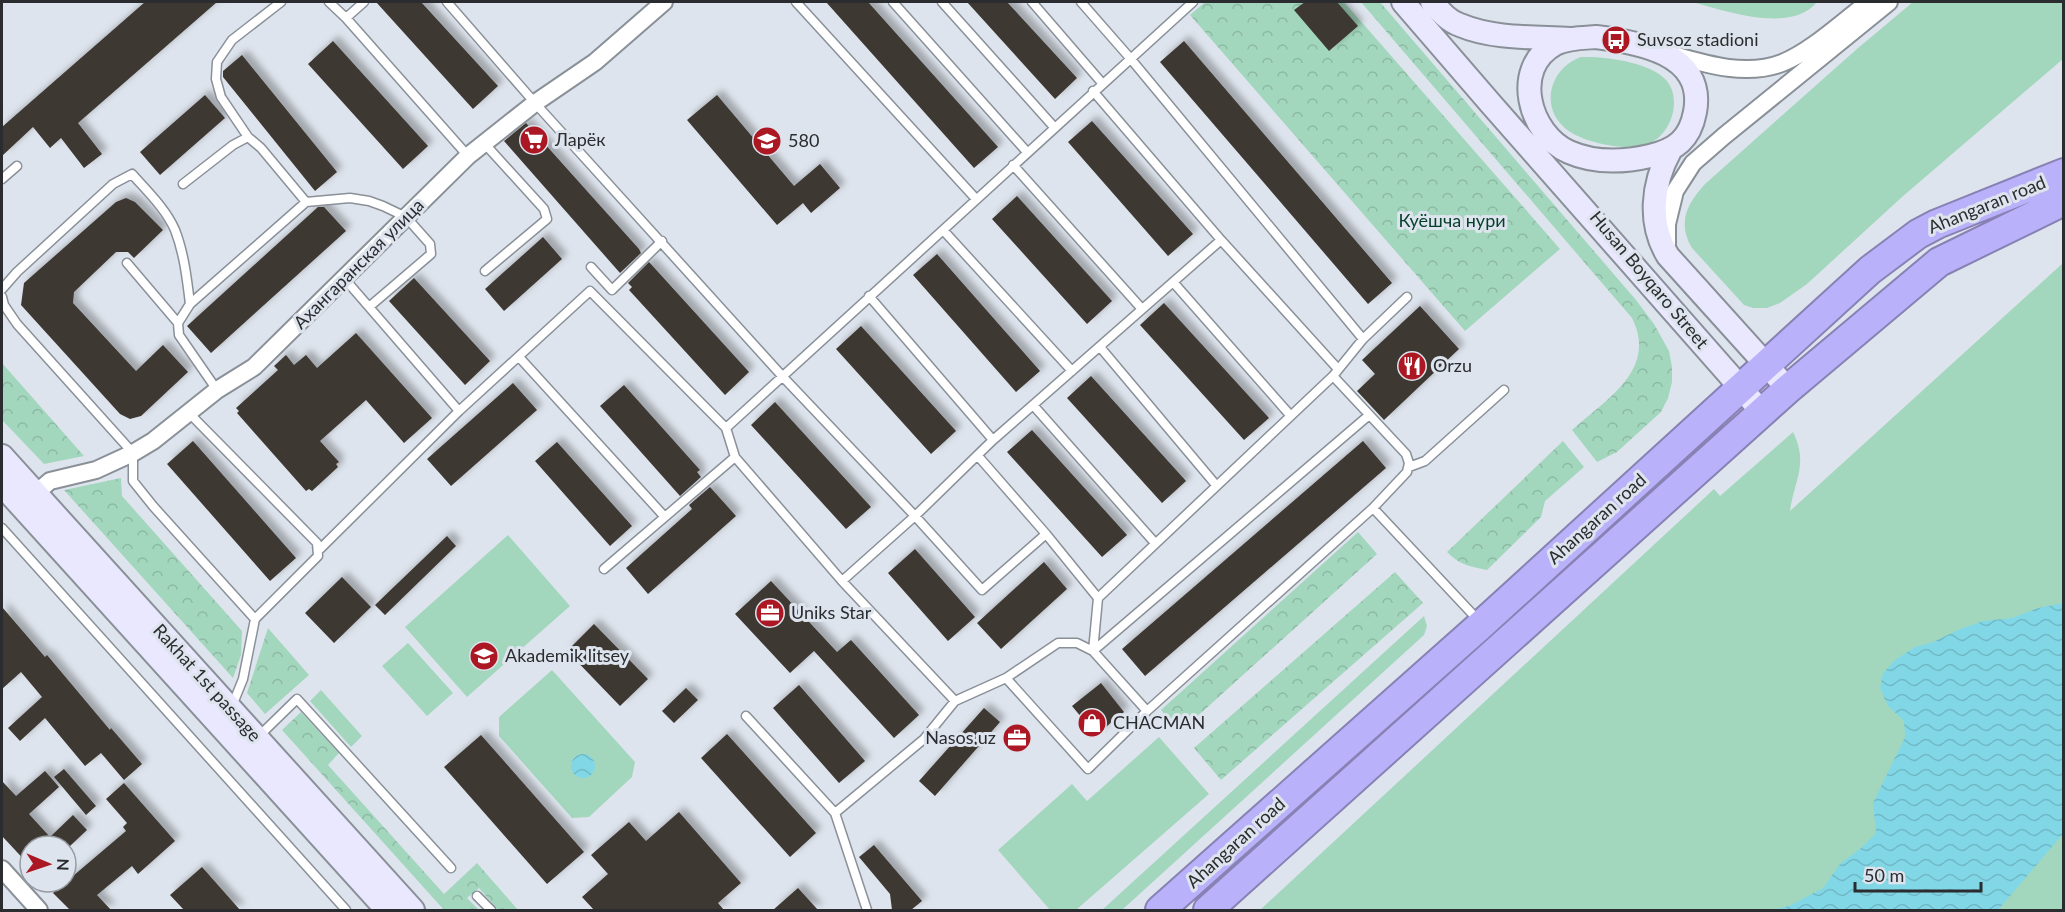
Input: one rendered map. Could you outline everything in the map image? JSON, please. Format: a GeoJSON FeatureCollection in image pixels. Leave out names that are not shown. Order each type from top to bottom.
{"type":"FeatureCollection","features":[{"type":"Feature","properties":{"kind":"highway","name":"Ahangaran road"},"geometry":{"type":"LineString","coordinates":[[1160,910],[1482,624],[1870,270],[1918,234],[1937,224],[2064,173]]}},
{"type":"Feature","properties":{"kind":"highway","name":"Ahangaran road"},"geometry":{"type":"LineString","coordinates":[[1208,910],[1762,412],[1939,262],[2064,201]]}},
{"type":"Feature","properties":{"kind":"highway"},"geometry":{"type":"LineString","coordinates":[[1230,910],[1246,876]]}},
{"type":"Feature","properties":{"kind":"main road","name":"Husan Boyqaro Street"},"geometry":{"type":"LineString","coordinates":[[1403,2],[1762,412]]}},
{"type":"Feature","properties":{"kind":"main road","name":"Husan Boyqaro Street"},"geometry":{"type":"LineString","coordinates":[[1432,2],[1458,25],[1480,31],[1572,39]]}},
{"type":"Feature","properties":{"kind":"main road","name":"Husan Boyqaro Street"},"geometry":{"type":"LineString","coordinates":[[1599,225],[1549,138],[1538,124],[1529,91],[1531,75],[1538,60],[1549,49],[1563,41],[1596,37],[1649,47],[1676,61],[1686,72],[1693,86],[1696,101],[1693,120],[1684,139],[1670,151],[1660,174],[1654,203],[1657,232],[1668,256],[1788,390]]}},
{"type":"Feature","properties":{"kind":"main road","name":"Husan Boyqaro Street"},"geometry":{"type":"LineString","coordinates":[[1491,104],[1569,152],[1598,159],[1628,160],[1670,151]]}},
{"type":"Feature","properties":{"kind":"main road","name":"Rakhat 1st passage"},"geometry":{"type":"LineString","coordinates":[[2,456],[28,500],[387,910]]}},
{"type":"Feature","properties":{"kind":"main road","name":"Rakhat 1st passage"},"geometry":{"type":"LineString","coordinates":[[2,485],[28,500],[231,709],[413,910]]}},
{"type":"Feature","properties":{"kind":"street","name":"Ахангаранская улица"},"geometry":{"type":"LineString","coordinates":[[28,500],[50,481],[96,470],[133,453],[153,441],[217,390],[255,366],[468,156],[535,103],[595,62],[664,2]]}},
{"type":"Feature","properties":{"kind":"street"},"geometry":{"type":"LineString","coordinates":[[1664,53],[1704,64],[1733,68],[1752,69],[1773,66],[1793,58],[1810,47],[1869,2]]}},
{"type":"Feature","properties":{"kind":"street"},"geometry":{"type":"LineString","coordinates":[[1668,256],[1666,224],[1676,191],[1694,164],[1724,136],[1889,2]]}},
{"type":"Feature","properties":{"kind":"street"},"geometry":{"type":"LineString","coordinates":[[1670,151],[1724,136]]}},
{"type":"Feature","properties":{"kind":"street"},"geometry":{"type":"LineString","coordinates":[[2,869],[39,910]]}},
{"type":"Feature","properties":{"kind":"lane"},"geometry":{"type":"LineString","coordinates":[[281,2],[232,40],[217,62],[216,79],[221,98],[248,137],[261,148],[306,202]]}},
{"type":"Feature","properties":{"kind":"lane"},"geometry":{"type":"LineString","coordinates":[[329,2],[346,18],[468,156]]}},
{"type":"Feature","properties":{"kind":"lane"},"geometry":{"type":"LineString","coordinates":[[346,18],[364,2]]}},
{"type":"Feature","properties":{"kind":"lane"},"geometry":{"type":"LineString","coordinates":[[447,2],[535,103],[783,376],[982,590],[1046,534]]}},
{"type":"Feature","properties":{"kind":"lane"},"geometry":{"type":"LineString","coordinates":[[796,2],[976,199]]}},
{"type":"Feature","properties":{"kind":"lane"},"geometry":{"type":"LineString","coordinates":[[893,2],[1027,152]]}},
{"type":"Feature","properties":{"kind":"lane"},"geometry":{"type":"LineString","coordinates":[[942,2],[1054,127]]}},
{"type":"Feature","properties":{"kind":"lane"},"geometry":{"type":"LineString","coordinates":[[1032,2],[1102,82]]}},
{"type":"Feature","properties":{"kind":"lane"},"geometry":{"type":"LineString","coordinates":[[1081,2],[1363,339]]}},
{"type":"Feature","properties":{"kind":"lane"},"geometry":{"type":"LineString","coordinates":[[726,428],[1102,82],[1193,2]]}},
{"type":"Feature","properties":{"kind":"lane"},"geometry":{"type":"LineString","coordinates":[[1093,91],[1335,372],[1368,416],[1406,454],[1409,467]]}},
{"type":"Feature","properties":{"kind":"lane"},"geometry":{"type":"LineString","coordinates":[[183,184],[233,145],[248,137]]}},
{"type":"Feature","properties":{"kind":"lane"},"geometry":{"type":"LineString","coordinates":[[484,143],[544,210],[547,219],[485,271]]}},
{"type":"Feature","properties":{"kind":"lane"},"geometry":{"type":"LineString","coordinates":[[1013,165],[1142,309]]}},
{"type":"Feature","properties":{"kind":"lane"},"geometry":{"type":"LineString","coordinates":[[2,179],[17,166]]}},
{"type":"Feature","properties":{"kind":"lane"},"geometry":{"type":"LineString","coordinates":[[2,289],[16,272],[113,184],[132,174],[159,205],[174,228],[182,252],[190,304]]}},
{"type":"Feature","properties":{"kind":"lane"},"geometry":{"type":"LineString","coordinates":[[178,323],[190,304],[306,202],[350,198],[369,201],[406,217],[430,244],[431,254],[369,307]]}},
{"type":"Feature","properties":{"kind":"lane"},"geometry":{"type":"LineString","coordinates":[[943,230],[1072,371]]}},
{"type":"Feature","properties":{"kind":"lane"},"geometry":{"type":"LineString","coordinates":[[842,581],[915,516],[993,440],[1221,240]]}},
{"type":"Feature","properties":{"kind":"lane"},"geometry":{"type":"LineString","coordinates":[[600,300],[662,242]]}},
{"type":"Feature","properties":{"kind":"lane"},"geometry":{"type":"LineString","coordinates":[[127,263],[178,323],[179,335],[217,390]]}},
{"type":"Feature","properties":{"kind":"lane"},"geometry":{"type":"LineString","coordinates":[[591,267],[612,290]]}},
{"type":"Feature","properties":{"kind":"lane"},"geometry":{"type":"LineString","coordinates":[[344,278],[459,411]]}},
{"type":"Feature","properties":{"kind":"lane"},"geometry":{"type":"LineString","coordinates":[[1173,282],[1290,415]]}},
{"type":"Feature","properties":{"kind":"lane"},"geometry":{"type":"LineString","coordinates":[[319,550],[459,411],[590,291],[726,428],[735,457],[842,581],[955,701]]}},
{"type":"Feature","properties":{"kind":"lane"},"geometry":{"type":"LineString","coordinates":[[869,296],[993,440]]}},
{"type":"Feature","properties":{"kind":"lane"},"geometry":{"type":"LineString","coordinates":[[2,297],[4,305],[17,324],[133,453],[134,481],[153,506],[255,619]]}},
{"type":"Feature","properties":{"kind":"lane"},"geometry":{"type":"LineString","coordinates":[[1093,651],[1098,598],[1335,372],[1363,339],[1407,297]]}},
{"type":"Feature","properties":{"kind":"lane"},"geometry":{"type":"LineString","coordinates":[[1100,347],[1216,485]]}},
{"type":"Feature","properties":{"kind":"lane"},"geometry":{"type":"LineString","coordinates":[[519,357],[664,516]]}},
{"type":"Feature","properties":{"kind":"lane"},"geometry":{"type":"LineString","coordinates":[[1006,678],[1088,769],[1147,711],[1373,508],[1409,467],[1425,461],[1504,390]]}},
{"type":"Feature","properties":{"kind":"lane"},"geometry":{"type":"LineString","coordinates":[[1033,405],[1155,543]]}},
{"type":"Feature","properties":{"kind":"lane"},"geometry":{"type":"LineString","coordinates":[[188,412],[317,543],[319,550],[318,556],[255,619],[243,680],[231,709]]}},
{"type":"Feature","properties":{"kind":"lane"},"geometry":{"type":"LineString","coordinates":[[1093,651],[1368,416]]}},
{"type":"Feature","properties":{"kind":"lane"},"geometry":{"type":"LineString","coordinates":[[978,456],[1098,598]]}},
{"type":"Feature","properties":{"kind":"lane"},"geometry":{"type":"LineString","coordinates":[[604,569],[735,457]]}},
{"type":"Feature","properties":{"kind":"lane"},"geometry":{"type":"LineString","coordinates":[[1373,508],[1482,624]]}},
{"type":"Feature","properties":{"kind":"lane"},"geometry":{"type":"LineString","coordinates":[[2,528],[346,910]]}},
{"type":"Feature","properties":{"kind":"lane"},"geometry":{"type":"LineString","coordinates":[[835,813],[924,739],[955,701],[1006,678],[1058,643],[1077,644],[1093,651],[1147,711]]}},
{"type":"Feature","properties":{"kind":"lane"},"geometry":{"type":"LineString","coordinates":[[257,738],[297,699],[452,868]]}},
{"type":"Feature","properties":{"kind":"lane"},"geometry":{"type":"LineString","coordinates":[[746,716],[835,813],[867,910]]}},
{"type":"Feature","properties":{"kind":"lane"},"geometry":{"type":"LineString","coordinates":[[477,896],[491,910]]}},
{"type":"Feature","properties":{"kind":"green space","name":"Куёшча нури"},"geometry":{"type":"Polygon","coordinates":[[[1205,2],[1344,2],[1560,249],[1465,331],[1190,15],[1205,2]]]}},
{"type":"Feature","properties":{"kind":"green space"},"geometry":{"type":"Polygon","coordinates":[[[1361,2],[1380,2],[1636,300],[1654,324],[1669,351],[1672,382],[1668,398],[1661,412],[1617,452],[1597,462],[1572,430],[1613,395],[1633,368],[1638,353],[1638,336],[1632,318],[1361,2]]]}},
{"type":"Feature","properties":{"kind":"green space"},"geometry":{"type":"Polygon","coordinates":[[[1692,2],[1817,2],[1806,12],[1791,17],[1775,18],[1740,14],[1692,2]]]}},
{"type":"Feature","properties":{"kind":"green space"},"geometry":{"type":"Polygon","coordinates":[[[1913,2],[2063,2],[2063,59],[1902,197],[1807,284],[1780,303],[1767,308],[1753,308],[1744,305],[1692,248],[1685,230],[1689,206],[1705,184],[1913,2]]]}},
{"type":"Feature","properties":{"kind":"green space"},"geometry":{"type":"Polygon","coordinates":[[[1581,57],[1614,59],[1639,65],[1660,74],[1667,81],[1672,90],[1673,110],[1666,129],[1659,137],[1641,146],[1623,147],[1591,141],[1566,129],[1553,110],[1552,89],[1562,70],[1570,62],[1581,57]]]}},
{"type":"Feature","properties":{"kind":"green space"},"geometry":{"type":"Polygon","coordinates":[[[2063,263],[2063,910],[1260,910],[1714,489],[1720,496],[1793,432],[1798,443],[1800,463],[1790,511],[2063,263]]]}},
{"type":"Feature","properties":{"kind":"green space"},"geometry":{"type":"Polygon","coordinates":[[[2,363],[84,456],[44,464],[2,420],[2,363]]]}},
{"type":"Feature","properties":{"kind":"green space"},"geometry":{"type":"Polygon","coordinates":[[[1563,441],[1584,467],[1545,501],[1541,517],[1487,570],[1465,564],[1447,552],[1563,441]]]}},
{"type":"Feature","properties":{"kind":"green space"},"geometry":{"type":"Polygon","coordinates":[[[121,478],[122,496],[242,631],[241,655],[233,678],[64,490],[121,478]]]}},
{"type":"Feature","properties":{"kind":"green space"},"geometry":{"type":"Polygon","coordinates":[[[1358,532],[1377,554],[1180,732],[1161,710],[1358,532]]]}},
{"type":"Feature","properties":{"kind":"green space"},"geometry":{"type":"Polygon","coordinates":[[[508,535],[570,606],[467,697],[405,627],[508,535]]]}},
{"type":"Feature","properties":{"kind":"green space"},"geometry":{"type":"Polygon","coordinates":[[[1395,572],[1423,603],[1221,780],[1194,748],[1395,572]]]}},
{"type":"Feature","properties":{"kind":"green space"},"geometry":{"type":"Polygon","coordinates":[[[1424,616],[1427,626],[1424,635],[1122,910],[1102,910],[1424,616]]]}},
{"type":"Feature","properties":{"kind":"green space"},"geometry":{"type":"Polygon","coordinates":[[[268,628],[309,675],[265,714],[247,693],[268,628]]]}},
{"type":"Feature","properties":{"kind":"green space"},"geometry":{"type":"Polygon","coordinates":[[[408,643],[453,693],[427,716],[382,666],[408,643]]]}},
{"type":"Feature","properties":{"kind":"green space"},"geometry":{"type":"Polygon","coordinates":[[[552,670],[635,762],[632,777],[589,817],[572,818],[499,736],[499,717],[552,670]]]}},
{"type":"Feature","properties":{"kind":"green space"},"geometry":{"type":"Polygon","coordinates":[[[321,690],[362,736],[351,747],[310,701],[321,690]]]}},
{"type":"Feature","properties":{"kind":"green space"},"geometry":{"type":"Polygon","coordinates":[[[301,712],[339,753],[328,765],[444,894],[477,863],[518,910],[498,910],[479,888],[467,898],[479,910],[444,910],[282,730],[301,712]]]}},
{"type":"Feature","properties":{"kind":"green space"},"geometry":{"type":"Polygon","coordinates":[[[1159,737],[1209,794],[1076,910],[1050,910],[998,850],[1072,784],[1087,801],[1159,737]]]}},
{"type":"Feature","properties":{"kind":"water"},"geometry":{"type":"Polygon","coordinates":[[[2063,603],[2063,834],[1998,910],[1772,910],[1789,906],[1823,888],[1840,864],[1876,833],[1873,803],[1905,737],[1904,721],[1888,706],[1880,688],[1883,673],[1895,660],[1915,647],[1983,621],[2012,618],[2038,608],[2063,603]]]}},
{"type":"Feature","properties":{"kind":"water"},"geometry":{"type":"Polygon","coordinates":[[[583,754],[591,758],[595,766],[591,774],[583,778],[575,774],[571,766],[575,758],[583,754]]]}},
{"type":"Feature","properties":{"kind":"building"},"geometry":{"type":"Polygon","coordinates":[[[145,2],[217,2],[78,123],[102,154],[84,168],[61,138],[50,148],[33,127],[2,156],[2,127],[145,2]]]}},
{"type":"Feature","properties":{"kind":"building"},"geometry":{"type":"Polygon","coordinates":[[[376,2],[421,2],[498,86],[473,109],[376,2]]]}},
{"type":"Feature","properties":{"kind":"building"},"geometry":{"type":"Polygon","coordinates":[[[826,2],[868,2],[998,147],[974,168],[826,2]]]}},
{"type":"Feature","properties":{"kind":"building"},"geometry":{"type":"Polygon","coordinates":[[[967,2],[1007,2],[1077,78],[1055,99],[967,2]]]}},
{"type":"Feature","properties":{"kind":"building"},"geometry":{"type":"Polygon","coordinates":[[[1305,2],[1337,2],[1358,26],[1329,51],[1294,10],[1305,2]]]}},
{"type":"Feature","properties":{"kind":"building"},"geometry":{"type":"Polygon","coordinates":[[[333,41],[428,146],[403,169],[308,64],[333,41]]]}},
{"type":"Feature","properties":{"kind":"building"},"geometry":{"type":"Polygon","coordinates":[[[1184,41],[1392,283],[1368,304],[1160,62],[1184,41]]]}},
{"type":"Feature","properties":{"kind":"building"},"geometry":{"type":"Polygon","coordinates":[[[242,55],[337,172],[315,191],[223,77],[223,71],[242,55]]]}},
{"type":"Feature","properties":{"kind":"building"},"geometry":{"type":"Polygon","coordinates":[[[205,95],[225,118],[160,175],[140,152],[205,95]]]}},
{"type":"Feature","properties":{"kind":"building"},"geometry":{"type":"Polygon","coordinates":[[[717,95],[794,186],[820,164],[840,188],[811,213],[803,203],[777,225],[687,120],[717,95]]]}},
{"type":"Feature","properties":{"kind":"building"},"geometry":{"type":"Polygon","coordinates":[[[1092,121],[1193,234],[1168,256],[1068,142],[1092,121]]]}},
{"type":"Feature","properties":{"kind":"building"},"geometry":{"type":"Polygon","coordinates":[[[526,123],[639,249],[641,253],[620,273],[504,141],[526,123]]]}},
{"type":"Feature","properties":{"kind":"building"},"geometry":{"type":"Polygon","coordinates":[[[1017,196],[1112,301],[1087,324],[992,219],[1017,196]]]}},
{"type":"Feature","properties":{"kind":"building"},"geometry":{"type":"Polygon","coordinates":[[[126,198],[135,202],[163,230],[134,258],[128,252],[116,252],[74,292],[73,303],[136,371],[163,345],[188,372],[141,416],[130,419],[120,414],[21,305],[24,283],[116,202],[126,198]]]}},
{"type":"Feature","properties":{"kind":"building"},"geometry":{"type":"Polygon","coordinates":[[[318,207],[324,207],[346,231],[211,353],[187,326],[318,207]]]}},
{"type":"Feature","properties":{"kind":"building"},"geometry":{"type":"Polygon","coordinates":[[[543,237],[562,259],[504,311],[485,289],[543,237]]]}},
{"type":"Feature","properties":{"kind":"building"},"geometry":{"type":"Polygon","coordinates":[[[937,254],[1040,371],[1016,392],[913,275],[937,254]]]}},
{"type":"Feature","properties":{"kind":"building"},"geometry":{"type":"Polygon","coordinates":[[[649,262],[749,372],[725,395],[629,290],[632,287],[628,283],[649,262]]]}},
{"type":"Feature","properties":{"kind":"building"},"geometry":{"type":"Polygon","coordinates":[[[414,278],[490,361],[465,385],[389,301],[414,278]]]}},
{"type":"Feature","properties":{"kind":"building"},"geometry":{"type":"Polygon","coordinates":[[[1164,303],[1269,418],[1244,440],[1140,325],[1164,303]]]}},
{"type":"Feature","properties":{"kind":"building"},"geometry":{"type":"Polygon","coordinates":[[[1420,306],[1459,349],[1384,420],[1357,391],[1375,374],[1362,360],[1420,306]]]}},
{"type":"Feature","properties":{"kind":"building"},"geometry":{"type":"Polygon","coordinates":[[[861,326],[956,431],[931,454],[836,349],[861,326]]]}},
{"type":"Feature","properties":{"kind":"building"},"geometry":{"type":"Polygon","coordinates":[[[356,333],[432,418],[404,443],[366,400],[320,441],[339,462],[336,464],[338,467],[312,491],[309,489],[306,491],[237,413],[239,411],[236,408],[278,370],[274,366],[286,355],[294,365],[306,355],[317,368],[356,333]]]}},
{"type":"Feature","properties":{"kind":"building"},"geometry":{"type":"Polygon","coordinates":[[[1091,376],[1186,481],[1162,503],[1067,398],[1091,376]]]}},
{"type":"Feature","properties":{"kind":"building"},"geometry":{"type":"Polygon","coordinates":[[[513,383],[537,410],[451,486],[427,459],[513,383]]]}},
{"type":"Feature","properties":{"kind":"building"},"geometry":{"type":"Polygon","coordinates":[[[624,385],[700,470],[697,472],[701,477],[680,496],[600,406],[624,385]]]}},
{"type":"Feature","properties":{"kind":"building"},"geometry":{"type":"Polygon","coordinates":[[[775,402],[871,507],[846,529],[751,425],[775,402]]]}},
{"type":"Feature","properties":{"kind":"building"},"geometry":{"type":"Polygon","coordinates":[[[1032,430],[1127,535],[1102,557],[1007,452],[1032,430]]]}},
{"type":"Feature","properties":{"kind":"building"},"geometry":{"type":"Polygon","coordinates":[[[193,441],[296,558],[270,581],[167,464],[193,441]]]}},
{"type":"Feature","properties":{"kind":"building"},"geometry":{"type":"Polygon","coordinates":[[[1363,441],[1386,468],[1145,676],[1122,649],[1363,441]]]}},
{"type":"Feature","properties":{"kind":"building"},"geometry":{"type":"Polygon","coordinates":[[[557,442],[632,526],[610,546],[535,461],[557,442]]]}},
{"type":"Feature","properties":{"kind":"building"},"geometry":{"type":"Polygon","coordinates":[[[710,487],[736,516],[648,594],[626,568],[692,509],[689,505],[710,487]]]}},
{"type":"Feature","properties":{"kind":"building"},"geometry":{"type":"Polygon","coordinates":[[[447,536],[456,546],[385,615],[375,605],[447,536]]]}},
{"type":"Feature","properties":{"kind":"building"},"geometry":{"type":"Polygon","coordinates":[[[915,549],[975,617],[948,641],[888,573],[915,549]]]}},
{"type":"Feature","properties":{"kind":"building"},"geometry":{"type":"Polygon","coordinates":[[[1044,562],[1067,589],[1001,649],[977,623],[1044,562]]]}},
{"type":"Feature","properties":{"kind":"building"},"geometry":{"type":"Polygon","coordinates":[[[342,577],[371,607],[334,643],[305,613],[342,577]]]}},
{"type":"Feature","properties":{"kind":"building"},"geometry":{"type":"Polygon","coordinates":[[[771,581],[837,652],[851,640],[919,715],[894,738],[814,651],[790,673],[735,614],[771,581]]]}},
{"type":"Feature","properties":{"kind":"building"},"geometry":{"type":"Polygon","coordinates":[[[2,607],[142,764],[124,780],[101,753],[85,766],[45,718],[20,741],[8,728],[42,697],[21,672],[2,689],[2,607]]]}},
{"type":"Feature","properties":{"kind":"building"},"geometry":{"type":"Polygon","coordinates":[[[594,624],[648,679],[620,706],[567,651],[594,624]]]}},
{"type":"Feature","properties":{"kind":"building"},"geometry":{"type":"Polygon","coordinates":[[[1101,683],[1124,712],[1096,735],[1072,706],[1101,683]]]}},
{"type":"Feature","properties":{"kind":"building"},"geometry":{"type":"Polygon","coordinates":[[[799,685],[865,761],[839,783],[773,708],[799,685]]]}},
{"type":"Feature","properties":{"kind":"building"},"geometry":{"type":"Polygon","coordinates":[[[686,688],[698,700],[674,723],[662,711],[686,688]]]}},
{"type":"Feature","properties":{"kind":"building"},"geometry":{"type":"Polygon","coordinates":[[[984,708],[1000,722],[935,796],[919,781],[984,708]]]}},
{"type":"Feature","properties":{"kind":"building"},"geometry":{"type":"Polygon","coordinates":[[[727,734],[816,833],[790,857],[701,758],[727,734]]]}},
{"type":"Feature","properties":{"kind":"building"},"geometry":{"type":"Polygon","coordinates":[[[481,735],[584,852],[547,884],[444,767],[481,735]]]}},
{"type":"Feature","properties":{"kind":"building"},"geometry":{"type":"Polygon","coordinates":[[[64,769],[96,806],[86,815],[54,777],[64,769]]]}},
{"type":"Feature","properties":{"kind":"building"},"geometry":{"type":"Polygon","coordinates":[[[45,771],[59,787],[29,814],[47,834],[18,834],[18,853],[2,836],[2,781],[16,796],[45,771]]]}},
{"type":"Feature","properties":{"kind":"building"},"geometry":{"type":"Polygon","coordinates":[[[124,783],[175,841],[138,874],[132,866],[97,895],[111,910],[70,910],[54,894],[78,894],[78,872],[126,831],[123,827],[127,823],[106,799],[124,783]]]}},
{"type":"Feature","properties":{"kind":"building"},"geometry":{"type":"Polygon","coordinates":[[[679,812],[741,883],[718,903],[724,910],[594,910],[582,897],[608,874],[591,855],[629,822],[646,841],[679,812]]]}},
{"type":"Feature","properties":{"kind":"building"},"geometry":{"type":"Polygon","coordinates":[[[73,815],[87,830],[78,838],[78,834],[53,834],[73,815]]]}},
{"type":"Feature","properties":{"kind":"building"},"geometry":{"type":"Polygon","coordinates":[[[874,845],[922,901],[911,910],[892,910],[890,894],[859,857],[874,845]]]}},
{"type":"Feature","properties":{"kind":"building"},"geometry":{"type":"Polygon","coordinates":[[[202,867],[240,910],[184,910],[170,895],[202,867]]]}},
{"type":"Feature","properties":{"kind":"building"},"geometry":{"type":"Polygon","coordinates":[[[798,888],[818,910],[773,910],[798,888]]]}},
{"type":"Feature","properties":{"kind":"place","name":"Suvsoz stadioni"},"geometry":{"type":"Point","coordinates":[1616,40]}},
{"type":"Feature","properties":{"kind":"place","name":"Ларёк"},"geometry":{"type":"Point","coordinates":[534,140]}},
{"type":"Feature","properties":{"kind":"place","name":"580"},"geometry":{"type":"Point","coordinates":[767,141]}},
{"type":"Feature","properties":{"kind":"place","name":"Orzu"},"geometry":{"type":"Point","coordinates":[1412,366]}},
{"type":"Feature","properties":{"kind":"place","name":"Uniks Star"},"geometry":{"type":"Point","coordinates":[770,613]}},
{"type":"Feature","properties":{"kind":"place","name":"Akademik litsey"},"geometry":{"type":"Point","coordinates":[484,656]}},
{"type":"Feature","properties":{"kind":"place","name":"CHACMAN"},"geometry":{"type":"Point","coordinates":[1092,723]}},
{"type":"Feature","properties":{"kind":"place","name":"Nasos.uz"},"geometry":{"type":"Point","coordinates":[1017,738]}}]}
